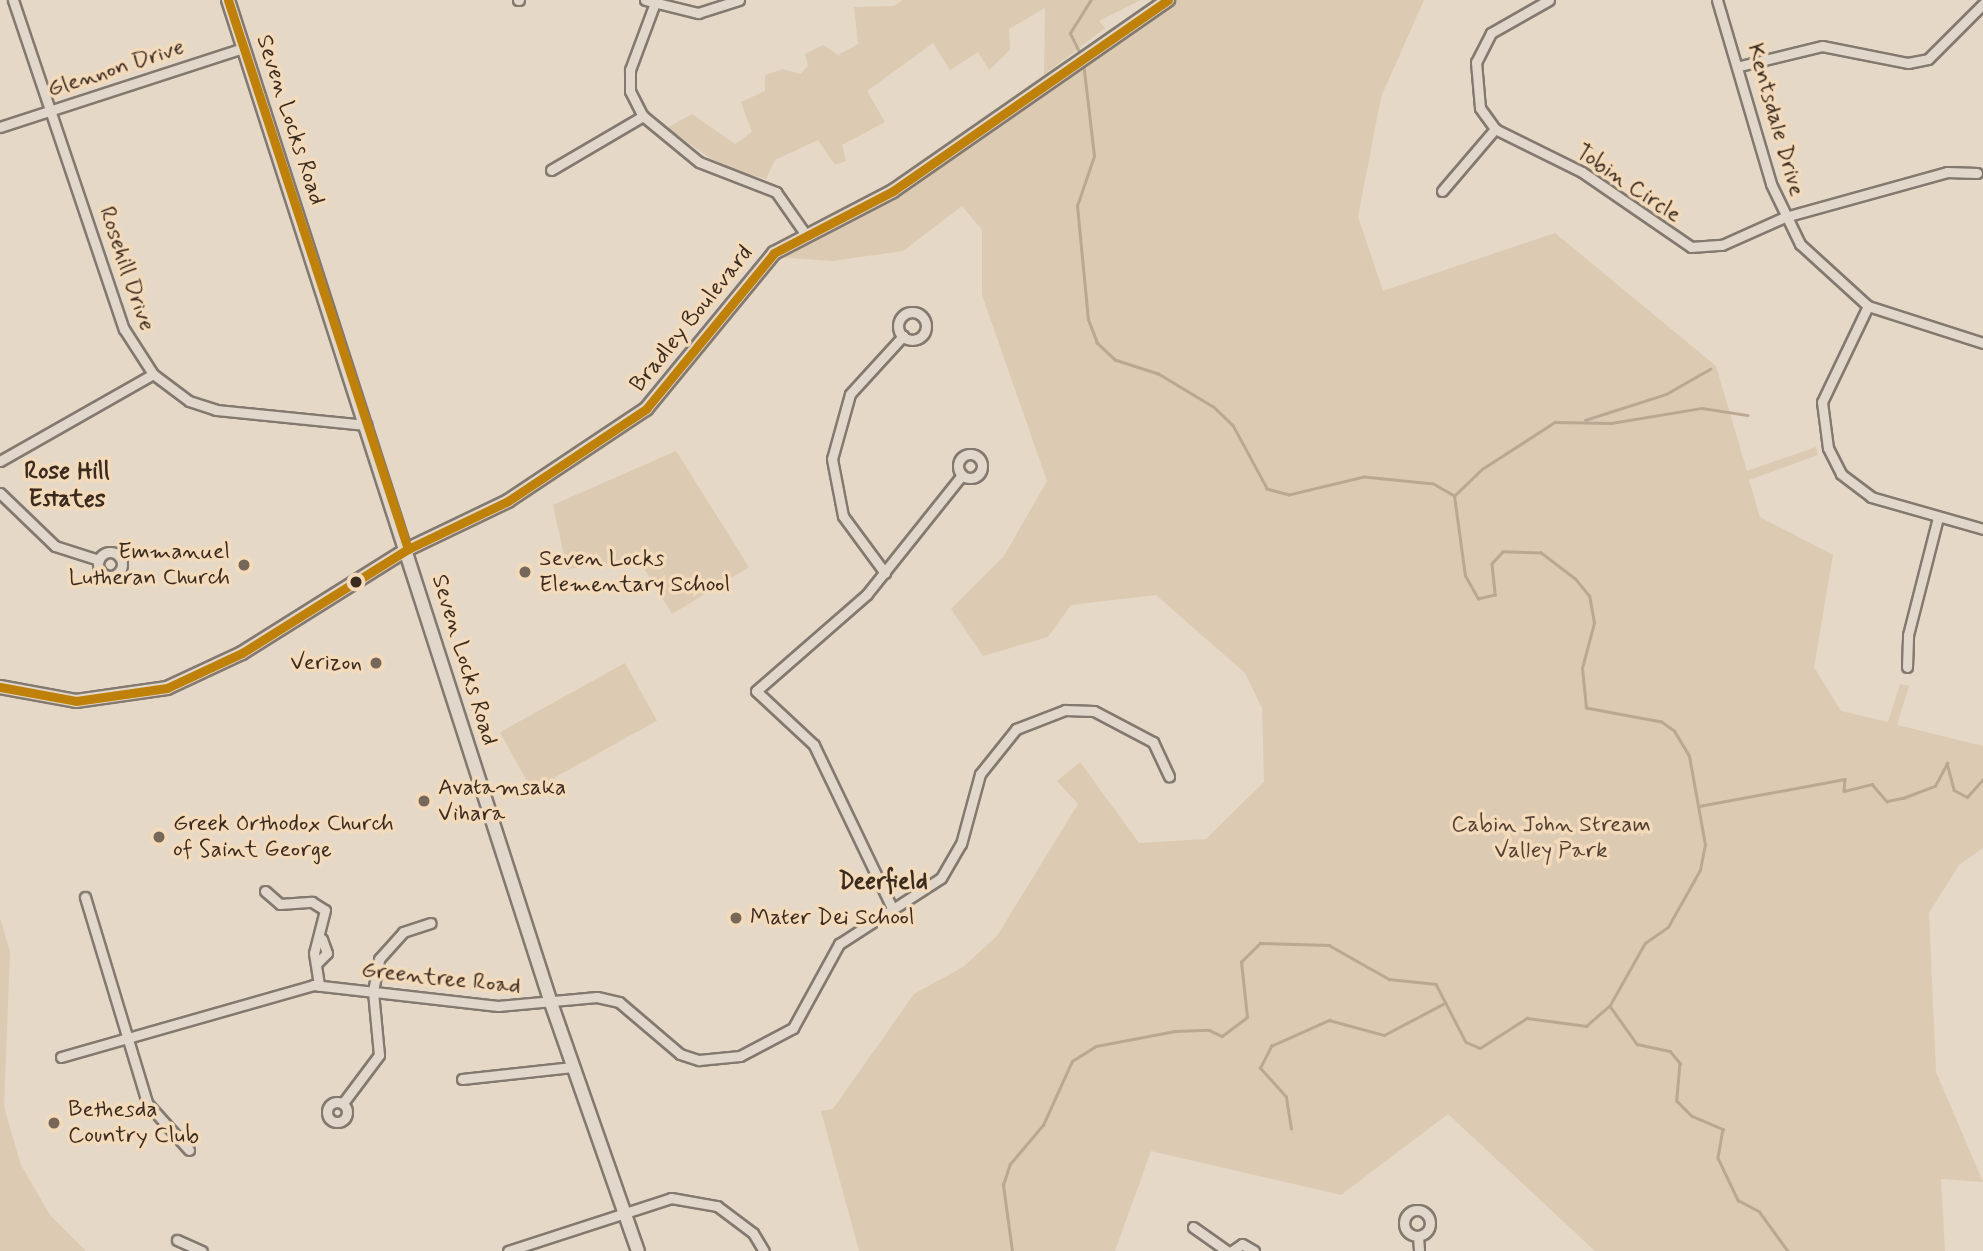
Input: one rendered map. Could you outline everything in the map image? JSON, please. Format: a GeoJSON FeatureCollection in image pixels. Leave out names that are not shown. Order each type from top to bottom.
{"type":"FeatureCollection","features":[{"type":"Feature","properties":{"kind":"main road","name":"Seven Locks Road"},"geometry":{"type":"LineString","coordinates":[[228,0],[408,549],[551,1003],[638,1251]]}},
{"type":"Feature","properties":{"kind":"main road","name":"Bradley Boulevard"},"geometry":{"type":"LineString","coordinates":[[0,687],[76,701],[167,688],[242,653],[408,549],[508,501],[622,430],[666,388],[757,270],[806,235],[893,191],[1117,32],[1168,0]]}},
{"type":"Feature","properties":{"kind":"street","name":"Rosehill Drive"},"geometry":{"type":"LineString","coordinates":[[13,0],[54,109],[124,329],[153,374],[189,401],[216,410],[366,425]]}},
{"type":"Feature","properties":{"kind":"street"},"geometry":{"type":"LineString","coordinates":[[740,0],[698,13],[652,1],[630,70],[630,91],[643,116],[699,162],[776,192],[806,235]]}},
{"type":"Feature","properties":{"kind":"street"},"geometry":{"type":"LineString","coordinates":[[1442,191],[1495,129],[1476,94],[1479,53],[1491,33],[1549,0]]}},
{"type":"Feature","properties":{"kind":"street","name":"Kentsdale Drive"},"geometry":{"type":"LineString","coordinates":[[1717,0],[1740,66],[1785,218],[1815,263],[1868,306],[1983,343]]}},
{"type":"Feature","properties":{"kind":"street"},"geometry":{"type":"LineString","coordinates":[[1740,66],[1822,46],[1908,64],[1928,59],[1983,4]]}},
{"type":"Feature","properties":{"kind":"street","name":"Glennon Drive"},"geometry":{"type":"LineString","coordinates":[[0,127],[243,48]]}},
{"type":"Feature","properties":{"kind":"street"},"geometry":{"type":"LineString","coordinates":[[551,170],[643,116]]}},
{"type":"Feature","properties":{"kind":"street","name":"Tobin Circle"},"geometry":{"type":"LineString","coordinates":[[1495,129],[1582,172],[1692,247],[1722,245],[1785,218],[1947,172],[1977,173]]}},
{"type":"Feature","properties":{"kind":"street"},"geometry":{"type":"LineString","coordinates":[[1868,306],[1827,380],[1822,402],[1828,448],[1853,486],[1938,517],[1983,529]]}},
{"type":"Feature","properties":{"kind":"street"},"geometry":{"type":"LineString","coordinates":[[885,573],[843,516],[832,459],[850,394],[903,336]]}},
{"type":"Feature","properties":{"kind":"street"},"geometry":{"type":"LineString","coordinates":[[0,461],[153,374]]}},
{"type":"Feature","properties":{"kind":"street"},"geometry":{"type":"LineString","coordinates":[[891,908],[814,745],[756,691],[885,573],[962,475]]}},
{"type":"Feature","properties":{"kind":"street"},"geometry":{"type":"LineString","coordinates":[[0,493],[44,538],[99,560]]}},
{"type":"Feature","properties":{"kind":"street"},"geometry":{"type":"LineString","coordinates":[[1907,667],[1908,635],[1938,517]]}},
{"type":"Feature","properties":{"kind":"street","name":"Greentree Road"},"geometry":{"type":"LineString","coordinates":[[61,1057],[319,986],[498,1006],[619,1002],[680,1054],[699,1060],[740,1056],[793,1028],[839,944],[891,908],[924,893],[950,866],[987,761],[1030,721],[1065,710],[1094,711],[1125,723],[1153,743],[1169,776]]}},
{"type":"Feature","properties":{"kind":"street"},"geometry":{"type":"LineString","coordinates":[[265,891],[280,904],[323,906],[322,939],[314,951],[319,986]]}},
{"type":"Feature","properties":{"kind":"street"},"geometry":{"type":"LineString","coordinates":[[85,897],[124,1038],[153,1115],[189,1150]]}},
{"type":"Feature","properties":{"kind":"street"},"geometry":{"type":"LineString","coordinates":[[343,1103],[379,1055],[373,991],[379,959],[391,940],[432,923]]}},
{"type":"Feature","properties":{"kind":"street"},"geometry":{"type":"LineString","coordinates":[[462,1079],[572,1067]]}},
{"type":"Feature","properties":{"kind":"street"},"geometry":{"type":"LineString","coordinates":[[508,1251],[622,1211],[671,1198],[695,1200],[736,1218],[764,1251]]}},
{"type":"Feature","properties":{"kind":"street"},"geometry":{"type":"LineString","coordinates":[[1194,1227],[1230,1251],[1242,1244],[1254,1251]]}},
{"type":"Feature","properties":{"kind":"street"},"geometry":{"type":"LineString","coordinates":[[1418,1236],[1419,1251]]}},
{"type":"Feature","properties":{"kind":"street"},"geometry":{"type":"LineString","coordinates":[[177,1240],[202,1251]]}},
{"type":"Feature","properties":{"kind":"green space"},"geometry":{"type":"Polygon","coordinates":[[[903,0],[1141,0],[1099,21],[1105,28],[1044,75],[1045,8],[1009,29],[1010,50],[989,70],[978,52],[950,70],[933,43],[867,91],[885,122],[842,145],[846,161],[835,165],[818,140],[775,160],[766,179],[723,167],[667,128],[692,114],[735,144],[752,132],[741,102],[765,91],[765,75],[783,69],[800,74],[808,66],[805,54],[823,45],[838,55],[858,44],[854,7],[894,6],[903,0]]]}},
{"type":"Feature","properties":{"kind":"green space","name":"Cabin John Stream Valley Park"},"geometry":{"type":"Polygon","coordinates":[[[1168,0],[1424,0],[1381,97],[1358,217],[1383,291],[1555,233],[1716,366],[1747,471],[1816,447],[1818,455],[1749,480],[1760,517],[1833,555],[1814,667],[1841,711],[1888,722],[1900,684],[1909,686],[1897,725],[1983,746],[1983,848],[1959,865],[1929,913],[1936,1072],[1983,1182],[1941,1179],[1945,1251],[1595,1251],[1448,1114],[1341,1195],[1151,1151],[1115,1251],[859,1251],[821,1111],[833,1109],[914,994],[963,967],[997,936],[1078,804],[1057,781],[1080,762],[1139,843],[1206,839],[1264,782],[1262,708],[1245,673],[1156,595],[1071,605],[1048,637],[983,656],[951,609],[1004,556],[1047,481],[982,295],[982,230],[962,206],[903,251],[832,261],[777,257],[866,210],[1168,0]]]}},
{"type":"Feature","properties":{"kind":"green space"},"geometry":{"type":"Polygon","coordinates":[[[676,451],[749,567],[672,614],[638,559],[567,569],[553,505],[676,451]]]}},
{"type":"Feature","properties":{"kind":"green space"},"geometry":{"type":"Polygon","coordinates":[[[625,663],[657,721],[532,790],[500,732],[625,663]]]}},
{"type":"Feature","properties":{"kind":"green space","name":"Bethesda Country Club"},"geometry":{"type":"Polygon","coordinates":[[[0,918],[10,952],[4,1107],[21,1165],[50,1215],[86,1251],[0,1251],[0,918]]]}},
{"type":"Feature","properties":{"kind":"waterway"},"geometry":{"type":"LineString","coordinates":[[1081,56],[1070,33],[1091,0]]}},
{"type":"Feature","properties":{"kind":"waterway"},"geometry":{"type":"LineString","coordinates":[[1012,1251],[1003,1185],[1010,1164],[1043,1125],[1072,1061],[1096,1046],[1175,1031],[1209,1030],[1222,1036],[1247,1017],[1241,962],[1260,943],[1329,945],[1389,979],[1436,984],[1466,1042],[1480,1048],[1527,1018],[1586,1026],[1610,1005],[1645,943],[1668,927],[1700,870],[1705,845],[1689,756],[1674,731],[1661,722],[1586,708],[1582,668],[1594,623],[1589,596],[1575,579],[1541,553],[1503,552],[1492,564],[1495,595],[1478,599],[1465,576],[1454,496],[1433,484],[1364,477],[1289,495],[1267,489],[1233,426],[1213,407],[1158,374],[1115,360],[1097,343],[1088,320],[1077,206],[1094,156],[1083,62]]}},
{"type":"Feature","properties":{"kind":"waterway"},"geometry":{"type":"LineString","coordinates":[[1585,420],[1666,394],[1710,369]]}},
{"type":"Feature","properties":{"kind":"waterway"},"geometry":{"type":"LineString","coordinates":[[1454,496],[1482,469],[1555,422],[1611,423],[1702,408],[1747,415]]}},
{"type":"Feature","properties":{"kind":"waterway"},"geometry":{"type":"LineString","coordinates":[[1699,806],[1845,779],[1844,791],[1872,784],[1887,801],[1935,786],[1947,763],[1954,790],[1967,797],[1983,779]]}},
{"type":"Feature","properties":{"kind":"waterway"},"geometry":{"type":"LineString","coordinates":[[1291,1129],[1286,1097],[1260,1068],[1271,1046],[1329,1020],[1384,1035],[1445,1003]]}},
{"type":"Feature","properties":{"kind":"waterway"},"geometry":{"type":"LineString","coordinates":[[1610,1006],[1637,1044],[1670,1051],[1680,1063],[1677,1101],[1692,1116],[1723,1129],[1718,1158],[1738,1200],[1759,1211],[1788,1251]]}},
{"type":"Feature","properties":{"kind":"transit line"},"geometry":{"type":"LineString","coordinates":[[228,0],[408,549]]}},
{"type":"Feature","properties":{"kind":"transit line"},"geometry":{"type":"LineString","coordinates":[[0,687],[76,701],[167,688],[242,653],[408,549],[508,501],[646,409],[774,253],[893,191],[1168,0]]}},
{"type":"Feature","properties":{"kind":"place","name":"Emmanuel Lutheran Church"},"geometry":{"type":"Point","coordinates":[244,565]}},
{"type":"Feature","properties":{"kind":"place","name":"Seven Locks Elementary School"},"geometry":{"type":"Point","coordinates":[525,572]}},
{"type":"Feature","properties":{"kind":"place","name":"Verizon"},"geometry":{"type":"Point","coordinates":[376,663]}},
{"type":"Feature","properties":{"kind":"place","name":"Avatamsaka Vihara"},"geometry":{"type":"Point","coordinates":[424,801]}},
{"type":"Feature","properties":{"kind":"place","name":"Greek Orthodox Church of Saint George"},"geometry":{"type":"Point","coordinates":[159,837]}},
{"type":"Feature","properties":{"kind":"place","name":"Mater Dei School"},"geometry":{"type":"Point","coordinates":[736,918]}},
{"type":"Feature","properties":{"kind":"place","name":"Bethesda Country Club"},"geometry":{"type":"Point","coordinates":[54,1123]}},
{"type":"Feature","properties":{"kind":"district","name":"Rose Hill Estates"},"geometry":{"type":"Point","coordinates":[67,486]}},
{"type":"Feature","properties":{"kind":"district","name":"Deerfield"},"geometry":{"type":"Point","coordinates":[883,882]}}]}
